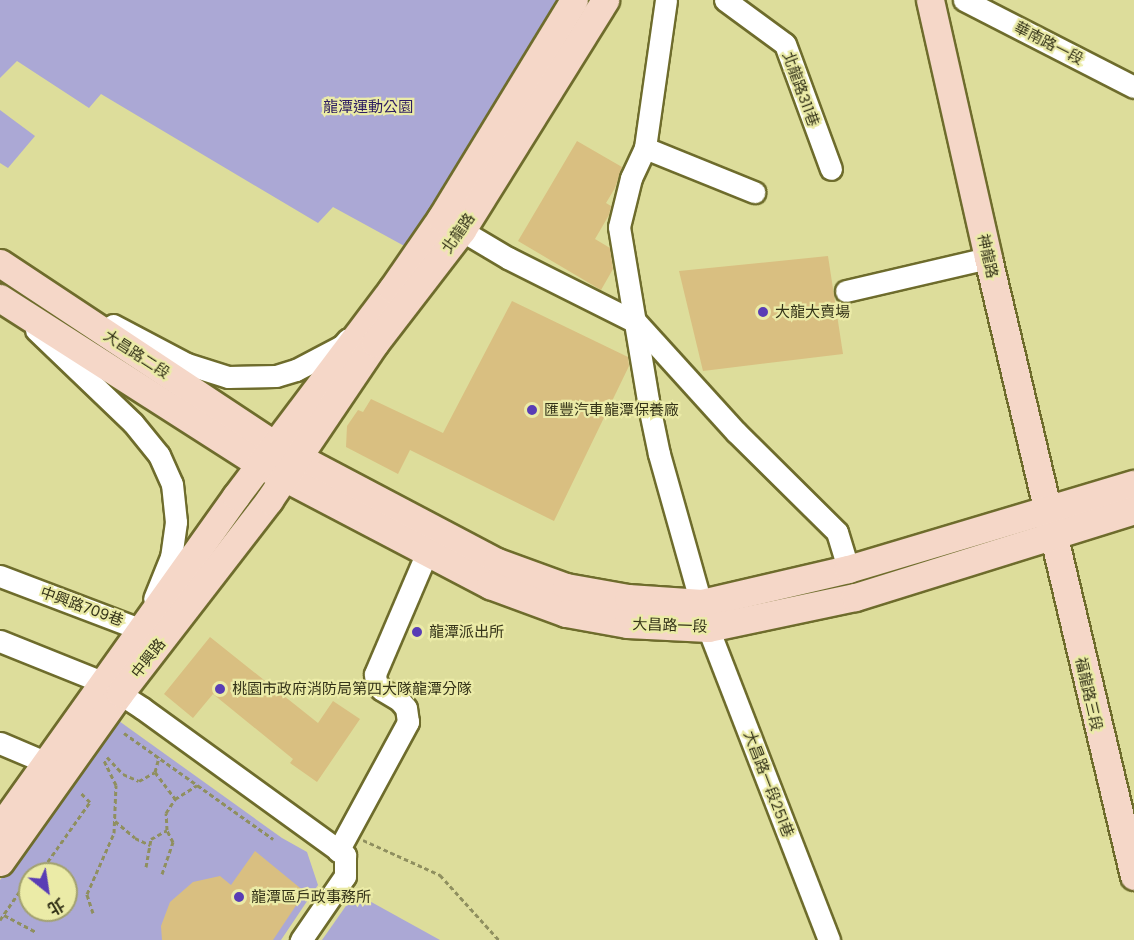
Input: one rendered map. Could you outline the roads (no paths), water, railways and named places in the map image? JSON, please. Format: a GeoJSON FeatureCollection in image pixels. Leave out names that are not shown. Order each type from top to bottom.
{"type":"FeatureCollection","features":[{"type":"Feature","properties":{"kind":"main road","name":"北龍路"},"geometry":{"type":"LineString","coordinates":[[268,455],[392,289],[451,224],[574,0]]}},
{"type":"Feature","properties":{"kind":"main road","name":"北龍路"},"geometry":{"type":"LineString","coordinates":[[292,467],[451,224],[605,0]]}},
{"type":"Feature","properties":{"kind":"main road","name":"神龍路"},"geometry":{"type":"LineString","coordinates":[[930,0],[1050,523]]}},
{"type":"Feature","properties":{"kind":"main road","name":"大昌路二段"},"geometry":{"type":"LineString","coordinates":[[0,262],[268,455]]}},
{"type":"Feature","properties":{"kind":"main road","name":"大昌路二段"},"geometry":{"type":"LineString","coordinates":[[2,300],[268,455]]}},
{"type":"Feature","properties":{"kind":"main road","name":"大昌路一段"},"geometry":{"type":"LineString","coordinates":[[268,455],[497,562],[566,588],[628,598],[705,616],[848,569],[1050,523],[1134,510]]}},
{"type":"Feature","properties":{"kind":"main road","name":"中興路"},"geometry":{"type":"LineString","coordinates":[[152,634],[268,455]]}},
{"type":"Feature","properties":{"kind":"main road","name":"大昌路一段"},"geometry":{"type":"LineString","coordinates":[[292,467],[426,552],[490,585],[566,613],[627,624],[855,597],[1050,523],[1134,484]]}},
{"type":"Feature","properties":{"kind":"main road","name":"中興路"},"geometry":{"type":"LineString","coordinates":[[0,826],[45,762],[111,688],[152,634],[292,467]]}},
{"type":"Feature","properties":{"kind":"main road","name":"福龍路三段"},"geometry":{"type":"LineString","coordinates":[[1050,523],[1130,849],[1134,876]]}},
{"type":"Feature","properties":{"kind":"main road","name":"中興路"},"geometry":{"type":"LineString","coordinates":[[0,862],[111,688]]}},
{"type":"Feature","properties":{"kind":"street"},"geometry":{"type":"LineString","coordinates":[[666,0],[645,148],[754,192]]}},
{"type":"Feature","properties":{"kind":"street","name":"北龍路311巷"},"geometry":{"type":"LineString","coordinates":[[726,0],[784,44],[831,169]]}},
{"type":"Feature","properties":{"kind":"street","name":"華南路一段"},"geometry":{"type":"LineString","coordinates":[[964,0],[1134,87]]}},
{"type":"Feature","properties":{"kind":"street","name":"大昌路一段251巷"},"geometry":{"type":"LineString","coordinates":[[645,148],[630,178],[619,228],[658,454],[705,616],[829,940]]}},
{"type":"Feature","properties":{"kind":"street"},"geometry":{"type":"LineString","coordinates":[[451,224],[508,258],[636,322],[736,432],[837,532],[848,569]]}},
{"type":"Feature","properties":{"kind":"street"},"geometry":{"type":"LineString","coordinates":[[846,291],[988,258]]}},
{"type":"Feature","properties":{"kind":"street"},"geometry":{"type":"LineString","coordinates":[[25,280],[187,364],[228,377],[276,376],[296,370],[342,346],[392,289]]}},
{"type":"Feature","properties":{"kind":"street"},"geometry":{"type":"LineString","coordinates":[[2,300],[133,423],[159,455],[172,484],[176,522],[171,557],[152,634]]}},
{"type":"Feature","properties":{"kind":"street"},"geometry":{"type":"LineString","coordinates":[[301,940],[345,876],[343,842],[408,722],[406,708],[399,700],[381,690],[376,682],[375,674],[426,552]]}},
{"type":"Feature","properties":{"kind":"street","name":"中興路709巷"},"geometry":{"type":"LineString","coordinates":[[0,576],[152,634]]}},
{"type":"Feature","properties":{"kind":"street"},"geometry":{"type":"LineString","coordinates":[[0,641],[111,688],[343,842]]}},
{"type":"Feature","properties":{"kind":"street"},"geometry":{"type":"LineString","coordinates":[[0,743],[45,762]]}},
{"type":"Feature","properties":{"kind":"place","name":"大龍大賣場"},"geometry":{"type":"Point","coordinates":[763,312]}},
{"type":"Feature","properties":{"kind":"place","name":"匯豐汽車龍潭保養廠"},"geometry":{"type":"Point","coordinates":[532,410]}},
{"type":"Feature","properties":{"kind":"place","name":"龍潭派出所"},"geometry":{"type":"Point","coordinates":[417,632]}},
{"type":"Feature","properties":{"kind":"place","name":"桃園市政府消防局第四大隊龍潭分隊"},"geometry":{"type":"Point","coordinates":[220,689]}},
{"type":"Feature","properties":{"kind":"place","name":"龍潭區戶政事務所"},"geometry":{"type":"Point","coordinates":[239,897]}},
{"type":"Feature","properties":{"kind":"park label","name":"龍潭運動公園"},"geometry":{"type":"Point","coordinates":[368,107]}}]}
